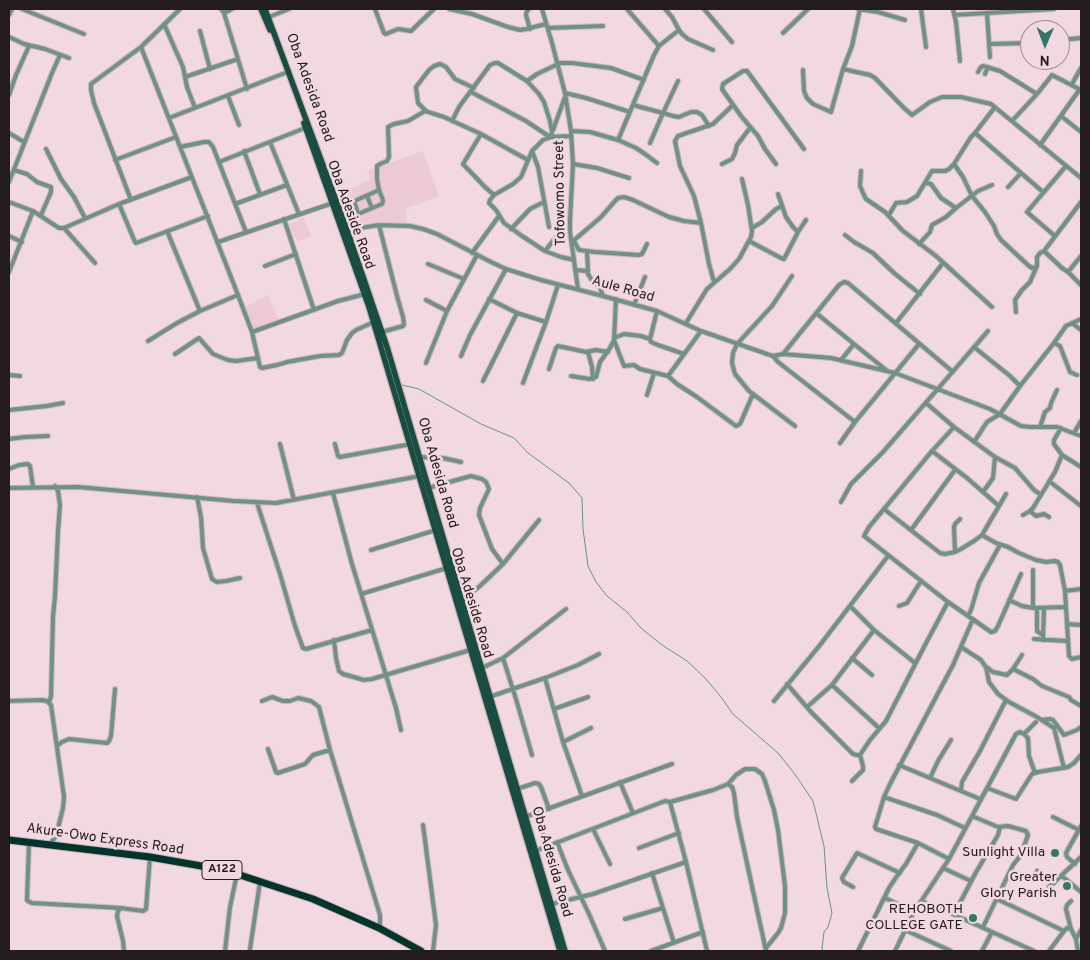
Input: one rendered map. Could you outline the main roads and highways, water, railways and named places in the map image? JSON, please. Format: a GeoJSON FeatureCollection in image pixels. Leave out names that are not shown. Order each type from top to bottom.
{"type":"FeatureCollection","features":[{"type":"Feature","properties":{"kind":"highway","name":"Akure-Owo Express Road"},"geometry":{"type":"LineString","coordinates":[[9,840],[150,857],[237,874],[313,899],[379,928],[421,951]]}},
{"type":"Feature","properties":{"kind":"main road","name":"Oba Adeside Road"},"geometry":{"type":"LineString","coordinates":[[261,9],[284,66],[305,128],[310,136],[384,348]]}},
{"type":"Feature","properties":{"kind":"main road","name":"Oba Adesida Road"},"geometry":{"type":"LineString","coordinates":[[266,9],[284,66],[310,136],[339,208],[350,229],[382,332],[384,348],[413,443],[420,457],[460,602],[482,668],[488,698],[508,767],[517,788],[565,951]]}},
{"type":"Feature","properties":{"kind":"main road","name":"Oba Adeside Road"},"geometry":{"type":"LineString","coordinates":[[413,443],[420,476],[447,568],[460,602],[470,650],[488,698]]}},
{"type":"Feature","properties":{"kind":"main road"},"geometry":{"type":"LineString","coordinates":[[508,767],[560,951]]}},
{"type":"Feature","properties":{"kind":"waterway"},"geometry":{"type":"LineString","coordinates":[[402,385],[419,389],[481,424],[514,438],[528,453],[569,483],[582,498],[583,529],[588,566],[596,582],[607,596],[627,612],[641,628],[662,645],[687,661],[706,679],[733,714],[778,753],[794,773],[813,801],[824,846],[827,888],[832,913],[828,927],[824,932],[823,951]]}},
{"type":"Feature","properties":{"kind":"place","name":"Sunlight Villa"},"geometry":{"type":"Point","coordinates":[1055,853]}},
{"type":"Feature","properties":{"kind":"place","name":"Greater Glory Parish"},"geometry":{"type":"Point","coordinates":[1067,886]}},
{"type":"Feature","properties":{"kind":"place","name":"REHOBOTH COLLEGE GATE"},"geometry":{"type":"Point","coordinates":[973,918]}}]}
